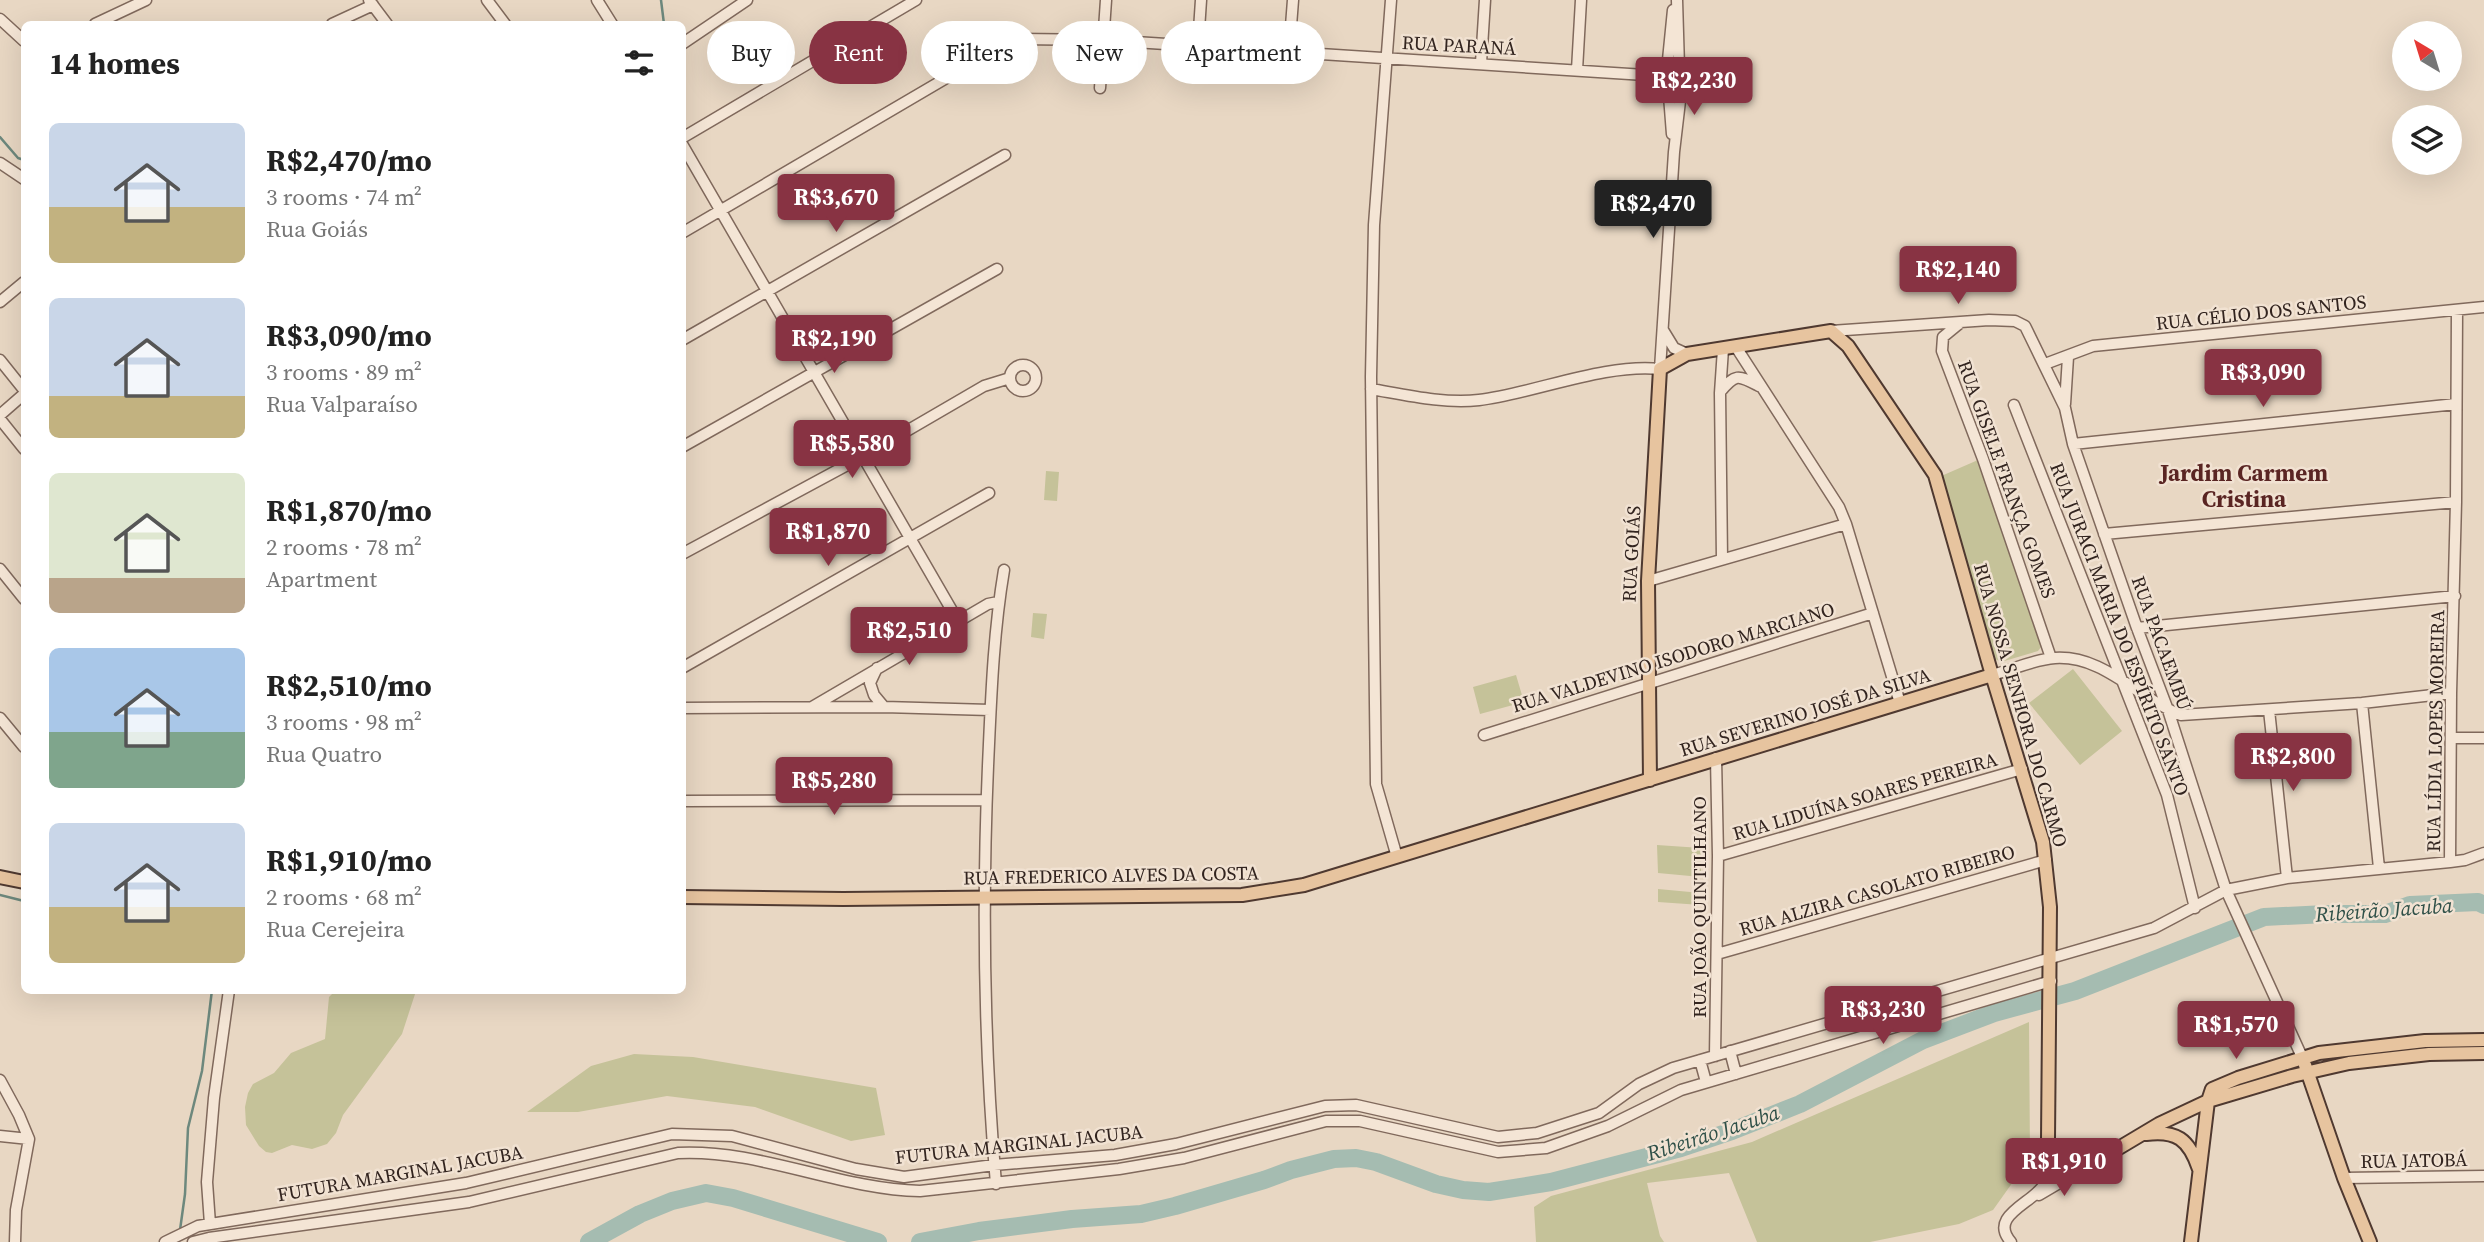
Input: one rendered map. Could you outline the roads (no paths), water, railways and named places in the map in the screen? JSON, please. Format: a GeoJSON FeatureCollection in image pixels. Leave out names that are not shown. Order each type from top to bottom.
{"type":"FeatureCollection","features":[{"type":"Feature","properties":{"kind":"main road"},"geometry":{"type":"LineString","coordinates":[[1660,369],[1687,354],[1831,331]]}},
{"type":"Feature","properties":{"kind":"main road","name":"RUA NOSSA SENHORA DO CARMO"},"geometry":{"type":"LineString","coordinates":[[1831,331],[1849,346],[1935,475],[2043,842],[2050,907],[2048,1141]]}},
{"type":"Feature","properties":{"kind":"main road","name":"RUA GOIÁS"},"geometry":{"type":"LineString","coordinates":[[1650,779],[1648,582],[1660,369]]}},
{"type":"Feature","properties":{"kind":"main road","name":"RUA SEVERINO JOSÉ DA SILVA"},"geometry":{"type":"LineString","coordinates":[[1650,779],[1992,675]]}},
{"type":"Feature","properties":{"kind":"main road"},"geometry":{"type":"LineString","coordinates":[[1971,681],[1986,686],[1998,695]]}},
{"type":"Feature","properties":{"kind":"main road","name":"RUA FREDERICO ALVES DA COSTA"},"geometry":{"type":"LineString","coordinates":[[686,897],[1242,895],[1304,885],[1650,779]]}},
{"type":"Feature","properties":{"kind":"main road"},"geometry":{"type":"LineString","coordinates":[[0,877],[21,881]]}},
{"type":"Feature","properties":{"kind":"main road"},"geometry":{"type":"LineString","coordinates":[[2191,1242],[2208,1101],[2210,1092],[2217,1086],[2302,1057],[2425,1041],[2484,1040]]}},
{"type":"Feature","properties":{"kind":"main road"},"geometry":{"type":"LineString","coordinates":[[2048,1141],[2064,1163],[2074,1166],[2092,1164],[2208,1101],[2307,1072],[2349,1063],[2430,1054],[2484,1053]]}},
{"type":"Feature","properties":{"kind":"main road"},"geometry":{"type":"LineString","coordinates":[[2302,1057],[2344,1178],[2370,1242]]}},
{"type":"Feature","properties":{"kind":"main road"},"geometry":{"type":"LineString","coordinates":[[2142,1135],[2160,1132],[2177,1135],[2189,1147],[2199,1170]]}},
{"type":"Feature","properties":{"kind":"street"},"geometry":{"type":"LineString","coordinates":[[101,21],[146,0]]}},
{"type":"Feature","properties":{"kind":"street"},"geometry":{"type":"LineString","coordinates":[[487,0],[503,21]]}},
{"type":"Feature","properties":{"kind":"street"},"geometry":{"type":"LineString","coordinates":[[597,0],[608,21]]}},
{"type":"Feature","properties":{"kind":"street"},"geometry":{"type":"LineString","coordinates":[[686,41],[747,0]]}},
{"type":"Feature","properties":{"kind":"street"},"geometry":{"type":"LineString","coordinates":[[686,136],[916,0]]}},
{"type":"Feature","properties":{"kind":"street"},"geometry":{"type":"LineString","coordinates":[[1105,21],[1106,0]]}},
{"type":"Feature","properties":{"kind":"street"},"geometry":{"type":"LineString","coordinates":[[1200,21],[1201,0]]}},
{"type":"Feature","properties":{"kind":"street"},"geometry":{"type":"LineString","coordinates":[[1291,21],[1293,0]]}},
{"type":"Feature","properties":{"kind":"street"},"geometry":{"type":"LineString","coordinates":[[1391,0],[1374,225],[1371,389],[1376,784],[1397,857]]}},
{"type":"Feature","properties":{"kind":"street"},"geometry":{"type":"LineString","coordinates":[[1481,63],[1485,0]]}},
{"type":"Feature","properties":{"kind":"street"},"geometry":{"type":"LineString","coordinates":[[1577,70],[1581,0]]}},
{"type":"Feature","properties":{"kind":"street","name":"RUA GOIÁS"},"geometry":{"type":"LineString","coordinates":[[1674,152],[1667,69],[1676,0]]}},
{"type":"Feature","properties":{"kind":"street","name":"RUA GOIÁS"},"geometry":{"type":"LineString","coordinates":[[1660,369],[1681,80],[1676,0]]}},
{"type":"Feature","properties":{"kind":"street"},"geometry":{"type":"LineString","coordinates":[[337,21],[371,2],[385,21]]}},
{"type":"Feature","properties":{"kind":"street"},"geometry":{"type":"LineString","coordinates":[[0,19],[21,38]]}},
{"type":"Feature","properties":{"kind":"street","name":"RUA PARANÁ"},"geometry":{"type":"LineString","coordinates":[[686,231],[989,53],[1019,39],[1052,39]]}},
{"type":"Feature","properties":{"kind":"street","name":"RUA PARANÁ"},"geometry":{"type":"LineString","coordinates":[[1325,54],[1645,75],[1667,69]]}},
{"type":"Feature","properties":{"kind":"street"},"geometry":{"type":"LineString","coordinates":[[1667,69],[1676,73],[1681,80],[1668,86]]}},
{"type":"Feature","properties":{"kind":"street","name":"RUA PARANÁ"},"geometry":{"type":"LineString","coordinates":[[1645,75],[1668,86]]}},
{"type":"Feature","properties":{"kind":"street"},"geometry":{"type":"LineString","coordinates":[[1100,84],[1100,88]]}},
{"type":"Feature","properties":{"kind":"street"},"geometry":{"type":"LineString","coordinates":[[686,151],[958,621]]}},
{"type":"Feature","properties":{"kind":"street"},"geometry":{"type":"LineString","coordinates":[[686,338],[1005,155]]}},
{"type":"Feature","properties":{"kind":"street"},"geometry":{"type":"LineString","coordinates":[[0,163],[21,177]]}},
{"type":"Feature","properties":{"kind":"street"},"geometry":{"type":"LineString","coordinates":[[0,178],[11,170]]}},
{"type":"Feature","properties":{"kind":"street"},"geometry":{"type":"LineString","coordinates":[[686,445],[997,270]]}},
{"type":"Feature","properties":{"kind":"street"},"geometry":{"type":"LineString","coordinates":[[0,302],[21,284]]}},
{"type":"Feature","properties":{"kind":"street","name":"RUA CÉLIO DOS SANTOS"},"geometry":{"type":"LineString","coordinates":[[2045,364],[2093,346],[2484,307]]}},
{"type":"Feature","properties":{"kind":"street","name":"RUA LÍDIA LOPES MOREIRA"},"geometry":{"type":"LineString","coordinates":[[1730,1052],[2154,928],[2227,890],[2287,878],[2450,862],[2457,311]]}},
{"type":"Feature","properties":{"kind":"street"},"geometry":{"type":"LineString","coordinates":[[1831,331],[1964,321]]}},
{"type":"Feature","properties":{"kind":"street","name":"RUA PACAEMBÚ"},"geometry":{"type":"LineString","coordinates":[[1964,321],[2015,321],[2025,326],[2045,364],[2064,408],[2073,444],[2168,710],[2227,890],[2302,1057]]}},
{"type":"Feature","properties":{"kind":"street","name":"RUA GISELE FRANÇA GOMES"},"geometry":{"type":"LineString","coordinates":[[1964,321],[1943,337],[1942,351],[1983,459],[2051,658]]}},
{"type":"Feature","properties":{"kind":"street"},"geometry":{"type":"LineString","coordinates":[[1662,330],[1674,348],[1687,354]]}},
{"type":"Feature","properties":{"kind":"street"},"geometry":{"type":"LineString","coordinates":[[1729,348],[1760,386],[1839,507],[1900,703]]}},
{"type":"Feature","properties":{"kind":"street"},"geometry":{"type":"LineString","coordinates":[[1723,559],[1720,393],[1729,348]]}},
{"type":"Feature","properties":{"kind":"street","name":"RUA PACAEMBÚ"},"geometry":{"type":"LineString","coordinates":[[2064,408],[2068,357]]}},
{"type":"Feature","properties":{"kind":"street"},"geometry":{"type":"LineString","coordinates":[[0,360],[21,388]]}},
{"type":"Feature","properties":{"kind":"street"},"geometry":{"type":"LineString","coordinates":[[1371,389],[1423,398],[1479,400],[1619,370],[1660,369]]}},
{"type":"Feature","properties":{"kind":"street"},"geometry":{"type":"LineString","coordinates":[[1720,393],[1734,377],[1740,376],[1760,386]]}},
{"type":"Feature","properties":{"kind":"street"},"geometry":{"type":"LineString","coordinates":[[686,552],[862,457],[984,386],[1010,378]]}},
{"type":"Feature","properties":{"kind":"street"},"geometry":{"type":"LineString","coordinates":[[21,395],[0,417],[21,445]]}},
{"type":"Feature","properties":{"kind":"street"},"geometry":{"type":"LineString","coordinates":[[2073,444],[2456,404]]}},
{"type":"Feature","properties":{"kind":"street","name":"RUA JURACI MARIA DO ESPÍRITO SANTO"},"geometry":{"type":"LineString","coordinates":[[2014,405],[2167,795],[2195,908]]}},
{"type":"Feature","properties":{"kind":"street"},"geometry":{"type":"LineString","coordinates":[[686,666],[989,493]]}},
{"type":"Feature","properties":{"kind":"street"},"geometry":{"type":"LineString","coordinates":[[2104,534],[2456,502]]}},
{"type":"Feature","properties":{"kind":"street"},"geometry":{"type":"LineString","coordinates":[[1648,582],[1846,524]]}},
{"type":"Feature","properties":{"kind":"street"},"geometry":{"type":"LineString","coordinates":[[0,569],[21,595]]}},
{"type":"Feature","properties":{"kind":"street"},"geometry":{"type":"LineString","coordinates":[[996,1184],[983,898],[990,709],[998,602],[1004,570]]}},
{"type":"Feature","properties":{"kind":"street"},"geometry":{"type":"LineString","coordinates":[[2137,628],[2455,596]]}},
{"type":"Feature","properties":{"kind":"street"},"geometry":{"type":"LineString","coordinates":[[811,707],[988,604],[998,602]]}},
{"type":"Feature","properties":{"kind":"street","name":"RUA VALDEVINO ISODORO MARCIANO"},"geometry":{"type":"LineString","coordinates":[[1483,735],[1873,613]]}},
{"type":"Feature","properties":{"kind":"street","name":"RUA SEVERINO JOSÉ DA SILVA"},"geometry":{"type":"LineString","coordinates":[[1992,675],[2051,658],[2079,658],[2098,666],[2168,710]]}},
{"type":"Feature","properties":{"kind":"street"},"geometry":{"type":"LineString","coordinates":[[877,667],[870,683],[874,695],[884,707]]}},
{"type":"Feature","properties":{"kind":"street"},"geometry":{"type":"LineString","coordinates":[[2168,710],[2181,715],[2269,710],[2451,693]]}},
{"type":"Feature","properties":{"kind":"street"},"geometry":{"type":"LineString","coordinates":[[2361,703],[2379,868]]}},
{"type":"Feature","properties":{"kind":"street"},"geometry":{"type":"LineString","coordinates":[[686,708],[990,709]]}},
{"type":"Feature","properties":{"kind":"street"},"geometry":{"type":"LineString","coordinates":[[2269,710],[2287,878]]}},
{"type":"Feature","properties":{"kind":"street"},"geometry":{"type":"LineString","coordinates":[[0,718],[21,743]]}},
{"type":"Feature","properties":{"kind":"street"},"geometry":{"type":"LineString","coordinates":[[2452,738],[2484,738]]}},
{"type":"Feature","properties":{"kind":"street","name":"RUA JOÃO QUINTILHANO"},"geometry":{"type":"LineString","coordinates":[[1716,758],[1716,1056]]}},
{"type":"Feature","properties":{"kind":"street","name":"RUA LIDUÍNA SOARES PEREIRA"},"geometry":{"type":"LineString","coordinates":[[1718,856],[2022,769]]}},
{"type":"Feature","properties":{"kind":"street"},"geometry":{"type":"LineString","coordinates":[[686,801],[986,800]]}},
{"type":"Feature","properties":{"kind":"street"},"geometry":{"type":"LineString","coordinates":[[2450,862],[2484,853]]}},
{"type":"Feature","properties":{"kind":"street","name":"RUA ALZIRA CASOLATO RIBEIRO"},"geometry":{"type":"LineString","coordinates":[[1717,954],[2046,860]]}},
{"type":"Feature","properties":{"kind":"street","name":"FUTURA MARGINAL JACUBA"},"geometry":{"type":"LineString","coordinates":[[193,1242],[470,1202],[678,1153],[733,1155],[891,1191],[920,1192],[1119,1169],[1184,1158],[1326,1121],[1360,1121],[1498,1152],[1546,1148],[1608,1126],[1659,1099],[1706,1082],[2051,985]]}},
{"type":"Feature","properties":{"kind":"street"},"geometry":{"type":"LineString","coordinates":[[210,1224],[207,1182],[214,1098],[228,994]]}},
{"type":"Feature","properties":{"kind":"street"},"geometry":{"type":"LineString","coordinates":[[1730,1052],[1735,1074]]}},
{"type":"Feature","properties":{"kind":"street","name":"FUTURA MARGINAL JACUBA"},"geometry":{"type":"LineString","coordinates":[[168,1240],[185,1231],[210,1224],[466,1183],[672,1134],[732,1136],[856,1169],[904,1177],[994,1165],[1115,1155],[1176,1144],[1325,1106],[1356,1105],[1498,1137],[1537,1133],[1599,1113],[1639,1084],[1673,1068],[1730,1052]]}},
{"type":"Feature","properties":{"kind":"street"},"geometry":{"type":"LineString","coordinates":[[1700,1060],[1706,1082]]}},
{"type":"Feature","properties":{"kind":"street"},"geometry":{"type":"LineString","coordinates":[[0,1080],[29,1139],[16,1210],[15,1242]]}},
{"type":"Feature","properties":{"kind":"street"},"geometry":{"type":"LineString","coordinates":[[0,1136],[29,1139]]}},
{"type":"Feature","properties":{"kind":"street"},"geometry":{"type":"LineString","coordinates":[[2011,1242],[2005,1235],[2004,1226],[2007,1219],[2045,1183],[2049,1160],[2048,1141]]}},
{"type":"Feature","properties":{"kind":"street"},"geometry":{"type":"LineString","coordinates":[[2021,1206],[2092,1164]]}},
{"type":"Feature","properties":{"kind":"street","name":"RUA JATOBÁ"},"geometry":{"type":"LineString","coordinates":[[2344,1178],[2484,1176]]}},
{"type":"Feature","properties":{"kind":"waterway"},"geometry":{"type":"LineString","coordinates":[[661,0],[664,21]]}},
{"type":"Feature","properties":{"kind":"waterway"},"geometry":{"type":"LineString","coordinates":[[0,137],[21,159]]}},
{"type":"Feature","properties":{"kind":"waterway"},"geometry":{"type":"LineString","coordinates":[[0,895],[21,900]]}},
{"type":"Feature","properties":{"kind":"waterway","name":"Ribeirão Jacuba"},"geometry":{"type":"LineString","coordinates":[[920,1242],[1072,1219],[1141,1214],[1334,1159],[1356,1158],[1376,1162],[1436,1184],[1463,1190],[1489,1192],[1551,1182],[1681,1148],[1732,1131],[1800,1104],[1923,1040],[1994,1013],[2075,991],[2264,917],[2385,914],[2410,905],[2478,902],[2484,905]]}},
{"type":"Feature","properties":{"kind":"waterway"},"geometry":{"type":"LineString","coordinates":[[180,1230],[185,1194],[188,1128],[202,1071],[212,994]]}},
{"type":"Feature","properties":{"kind":"waterway","name":"Ribeirão Jacuba"},"geometry":{"type":"LineString","coordinates":[[589,1242],[640,1214],[672,1201],[706,1193],[733,1198],[878,1242]]}},
{"type":"Feature","properties":{"kind":"district","name":"Jardim Carmem Cristina"},"geometry":{"type":"Point","coordinates":[2244,486]}}]}
